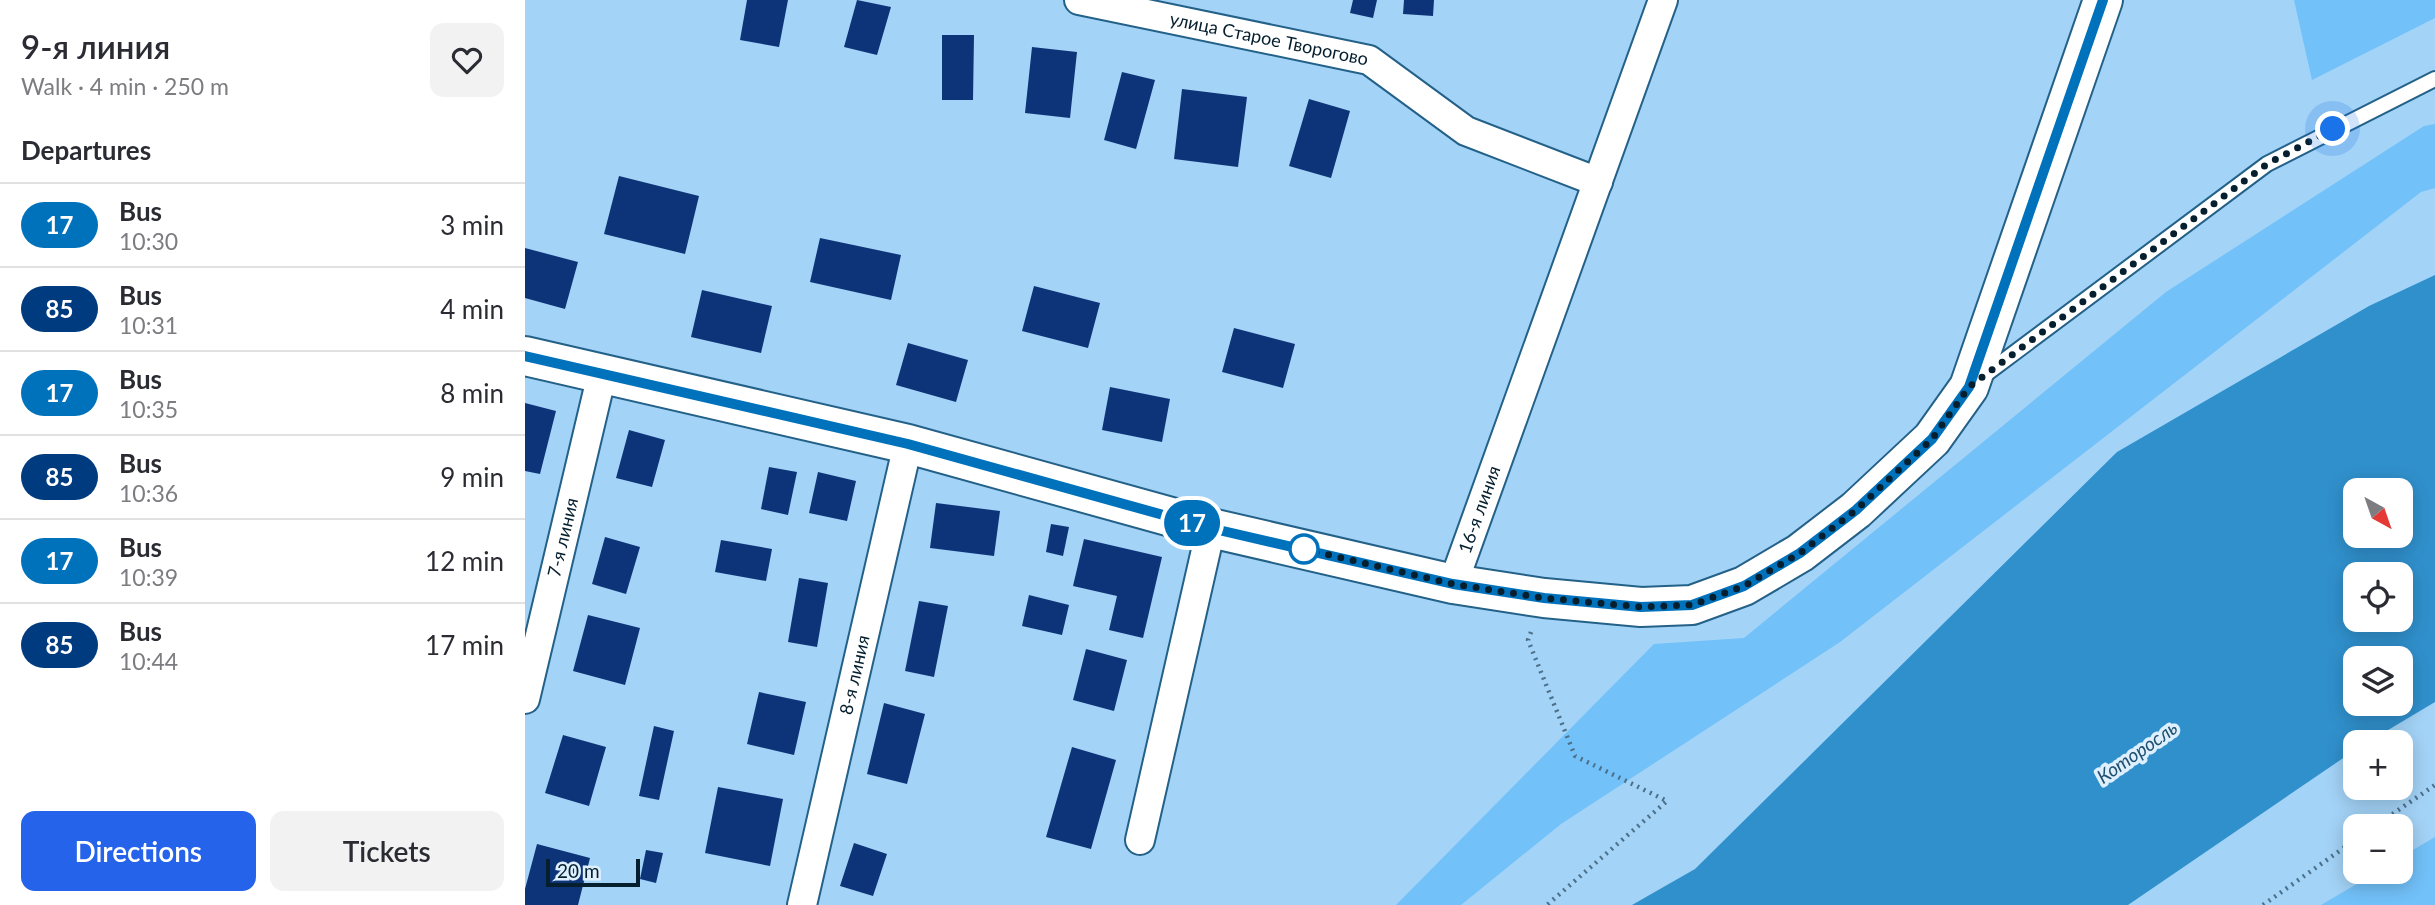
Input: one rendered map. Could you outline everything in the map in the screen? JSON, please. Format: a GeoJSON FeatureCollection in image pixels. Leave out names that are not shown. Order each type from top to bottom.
{"type":"FeatureCollection","features":[{"type":"Feature","properties":{"kind":"street","name":"улица Старое Творогово"},"geometry":{"type":"LineString","coordinates":[[1079,0],[1369,60],[1466,131],[1598,182]]}},
{"type":"Feature","properties":{"kind":"street","name":"16-я линия"},"geometry":{"type":"LineString","coordinates":[[1453,584],[1663,0]]}},
{"type":"Feature","properties":{"kind":"street"},"geometry":{"type":"LineString","coordinates":[[525,356],[908,444],[1210,528],[1453,584],[1544,598],[1641,607],[1692,605],[1744,586],[1800,553],[1856,510],[1932,439],[1969,387],[2103,0]]}},
{"type":"Feature","properties":{"kind":"street","name":"7-я линия"},"geometry":{"type":"LineString","coordinates":[[525,699],[602,374]]}},
{"type":"Feature","properties":{"kind":"street","name":"8-я линия"},"geometry":{"type":"LineString","coordinates":[[802,905],[908,444]]}},
{"type":"Feature","properties":{"kind":"street"},"geometry":{"type":"LineString","coordinates":[[1140,840],[1210,528]]}},
{"type":"Feature","properties":{"kind":"lane"},"geometry":{"type":"LineString","coordinates":[[1969,387],[2267,164],[2435,79]]}},
{"type":"Feature","properties":{"kind":"path"},"geometry":{"type":"LineString","coordinates":[[1544,598],[1528,640],[1575,756],[1667,801],[1547,905]]}},
{"type":"Feature","properties":{"kind":"path"},"geometry":{"type":"LineString","coordinates":[[2393,814],[2435,785]]}},
{"type":"Feature","properties":{"kind":"path"},"geometry":{"type":"LineString","coordinates":[[2263,905],[2343,848]]}},
{"type":"Feature","properties":{"kind":"shaded area"},"geometry":{"type":"Polygon","coordinates":[[[2294,0],[2435,0],[2435,18],[2312,80],[2294,0]]]}},
{"type":"Feature","properties":{"kind":"shaded area"},"geometry":{"type":"Polygon","coordinates":[[[2435,124],[2435,188],[2421,192],[1840,642],[1561,824],[1461,905],[1396,905],[1654,644],[1744,638],[2166,292],[2424,126],[2435,124]]]}},
{"type":"Feature","properties":{"kind":"shaded area"},"geometry":{"type":"Polygon","coordinates":[[[2435,837],[2435,905],[2321,905],[2357,884],[2413,884],[2413,850],[2435,837]]]}},
{"type":"Feature","properties":{"kind":"water","name":"Которосль"},"geometry":{"type":"Polygon","coordinates":[[[2435,275],[2435,702],[2413,715],[2413,646],[2343,646],[2343,716],[2412,716],[2388,730],[2343,730],[2343,758],[2128,905],[1632,905],[1695,869],[2117,452],[2369,306],[2435,275]]]}},
{"type":"Feature","properties":{"kind":"building"},"geometry":{"type":"Polygon","coordinates":[[[747,0],[788,0],[779,47],[740,40],[747,0]]]}},
{"type":"Feature","properties":{"kind":"building"},"geometry":{"type":"Polygon","coordinates":[[[857,0],[891,7],[877,55],[844,47],[857,0]]]}},
{"type":"Feature","properties":{"kind":"building"},"geometry":{"type":"Polygon","coordinates":[[[1353,0],[1377,0],[1373,18],[1350,13],[1353,0]]]}},
{"type":"Feature","properties":{"kind":"building"},"geometry":{"type":"Polygon","coordinates":[[[1404,0],[1434,0],[1433,16],[1403,14],[1404,0]]]}},
{"type":"Feature","properties":{"kind":"building"},"geometry":{"type":"Polygon","coordinates":[[[942,35],[974,35],[973,100],[942,100],[942,35]]]}},
{"type":"Feature","properties":{"kind":"building"},"geometry":{"type":"Polygon","coordinates":[[[1032,47],[1077,52],[1070,118],[1025,113],[1032,47]]]}},
{"type":"Feature","properties":{"kind":"building"},"geometry":{"type":"Polygon","coordinates":[[[1122,72],[1155,80],[1136,149],[1104,140],[1122,72]]]}},
{"type":"Feature","properties":{"kind":"building"},"geometry":{"type":"Polygon","coordinates":[[[1182,89],[1247,97],[1238,167],[1174,159],[1182,89]]]}},
{"type":"Feature","properties":{"kind":"building"},"geometry":{"type":"Polygon","coordinates":[[[1309,99],[1350,111],[1331,178],[1289,166],[1309,99]]]}},
{"type":"Feature","properties":{"kind":"building"},"geometry":{"type":"Polygon","coordinates":[[[619,176],[699,196],[685,254],[604,234],[619,176]]]}},
{"type":"Feature","properties":{"kind":"building"},"geometry":{"type":"Polygon","coordinates":[[[820,238],[901,255],[891,300],[810,282],[820,238]]]}},
{"type":"Feature","properties":{"kind":"building"},"geometry":{"type":"Polygon","coordinates":[[[525,248],[578,262],[565,309],[525,298],[525,248]]]}},
{"type":"Feature","properties":{"kind":"building"},"geometry":{"type":"Polygon","coordinates":[[[1034,286],[1100,303],[1088,348],[1022,331],[1034,286]]]}},
{"type":"Feature","properties":{"kind":"building"},"geometry":{"type":"Polygon","coordinates":[[[702,290],[772,306],[761,353],[691,337],[702,290]]]}},
{"type":"Feature","properties":{"kind":"building"},"geometry":{"type":"Polygon","coordinates":[[[1234,328],[1295,344],[1283,388],[1222,372],[1234,328]]]}},
{"type":"Feature","properties":{"kind":"building"},"geometry":{"type":"Polygon","coordinates":[[[908,343],[968,360],[956,402],[896,385],[908,343]]]}},
{"type":"Feature","properties":{"kind":"building"},"geometry":{"type":"Polygon","coordinates":[[[1110,387],[1170,399],[1162,442],[1102,430],[1110,387]]]}},
{"type":"Feature","properties":{"kind":"building"},"geometry":{"type":"Polygon","coordinates":[[[525,403],[556,411],[540,474],[525,471],[525,403]]]}},
{"type":"Feature","properties":{"kind":"building"},"geometry":{"type":"Polygon","coordinates":[[[629,430],[665,440],[652,487],[616,478],[629,430]]]}},
{"type":"Feature","properties":{"kind":"building"},"geometry":{"type":"Polygon","coordinates":[[[769,467],[797,472],[788,515],[761,509],[769,467]]]}},
{"type":"Feature","properties":{"kind":"building"},"geometry":{"type":"Polygon","coordinates":[[[818,472],[856,481],[847,521],[809,513],[818,472]]]}},
{"type":"Feature","properties":{"kind":"building"},"geometry":{"type":"Polygon","coordinates":[[[936,503],[1000,511],[994,556],[930,548],[936,503]]]}},
{"type":"Feature","properties":{"kind":"building"},"geometry":{"type":"Polygon","coordinates":[[[1051,524],[1069,527],[1063,556],[1046,552],[1051,524]]]}},
{"type":"Feature","properties":{"kind":"building"},"geometry":{"type":"Polygon","coordinates":[[[605,537],[640,547],[626,594],[592,584],[605,537]]]}},
{"type":"Feature","properties":{"kind":"building"},"geometry":{"type":"Polygon","coordinates":[[[1084,539],[1162,557],[1143,638],[1109,630],[1117,596],[1073,586],[1084,539]]]}},
{"type":"Feature","properties":{"kind":"building"},"geometry":{"type":"Polygon","coordinates":[[[721,540],[772,549],[766,581],[715,572],[721,540]]]}},
{"type":"Feature","properties":{"kind":"building"},"geometry":{"type":"Polygon","coordinates":[[[799,578],[828,583],[817,647],[788,642],[799,578]]]}},
{"type":"Feature","properties":{"kind":"building"},"geometry":{"type":"Polygon","coordinates":[[[1029,595],[1069,605],[1062,635],[1022,626],[1029,595]]]}},
{"type":"Feature","properties":{"kind":"building"},"geometry":{"type":"Polygon","coordinates":[[[919,601],[948,606],[934,677],[905,671],[919,601]]]}},
{"type":"Feature","properties":{"kind":"building"},"geometry":{"type":"Polygon","coordinates":[[[588,615],[640,628],[625,685],[573,671],[588,615]]]}},
{"type":"Feature","properties":{"kind":"building"},"geometry":{"type":"Polygon","coordinates":[[[1086,649],[1127,660],[1114,711],[1073,700],[1086,649]]]}},
{"type":"Feature","properties":{"kind":"building"},"geometry":{"type":"Polygon","coordinates":[[[759,692],[806,702],[794,755],[747,744],[759,692]]]}},
{"type":"Feature","properties":{"kind":"building"},"geometry":{"type":"Polygon","coordinates":[[[884,703],[925,714],[907,784],[867,774],[884,703]]]}},
{"type":"Feature","properties":{"kind":"building"},"geometry":{"type":"Polygon","coordinates":[[[654,726],[674,731],[659,800],[639,796],[654,726]]]}},
{"type":"Feature","properties":{"kind":"building"},"geometry":{"type":"Polygon","coordinates":[[[563,735],[606,747],[589,806],[545,793],[563,735]]]}},
{"type":"Feature","properties":{"kind":"building"},"geometry":{"type":"Polygon","coordinates":[[[1072,747],[1116,760],[1091,849],[1046,837],[1072,747]]]}},
{"type":"Feature","properties":{"kind":"building"},"geometry":{"type":"Polygon","coordinates":[[[718,787],[783,799],[770,866],[705,853],[718,787]]]}},
{"type":"Feature","properties":{"kind":"building"},"geometry":{"type":"Polygon","coordinates":[[[854,843],[887,854],[873,896],[840,886],[854,843]]]}},
{"type":"Feature","properties":{"kind":"building"},"geometry":{"type":"Polygon","coordinates":[[[537,844],[590,858],[578,905],[525,905],[525,889],[537,844]]]}},
{"type":"Feature","properties":{"kind":"building"},"geometry":{"type":"Polygon","coordinates":[[[646,850],[663,853],[656,883],[640,879],[646,850]]]}},
{"type":"Feature","properties":{"kind":"bus line","name":"17"},"geometry":{"type":"LineString","coordinates":[[525,356],[908,444],[1210,528],[1453,584],[1544,598],[1641,607],[1692,605],[1744,586],[1800,553],[1856,510],[1932,439],[1969,387],[2103,0]]}},
{"type":"Feature","properties":{"kind":"route"},"geometry":{"type":"LineString","coordinates":[[1304,549],[1453,584],[1544,598],[1641,607],[1692,605],[1744,586],[1800,553],[1856,510],[1932,439],[1969,387],[2155,245],[2267,164],[2333,129]]}}]}
